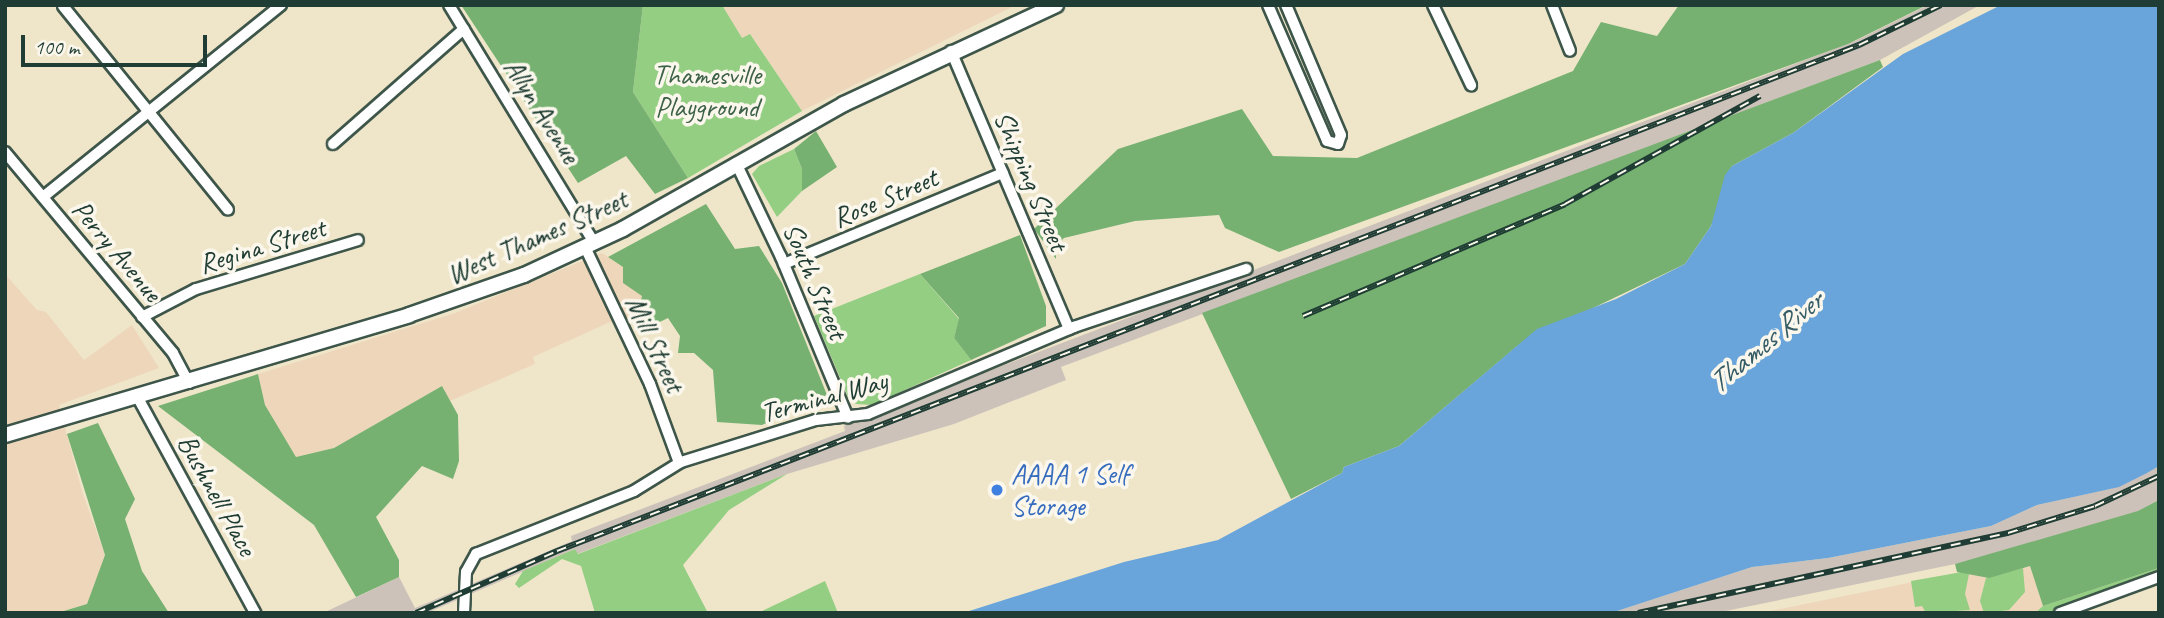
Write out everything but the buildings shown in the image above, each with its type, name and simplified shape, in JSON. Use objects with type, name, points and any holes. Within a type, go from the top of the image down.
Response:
[{"type":"main road","name":"West Thames Street","points":[[5,435],[189,383],[450,302],[590,245],[736,163],[951,51],[1056,5]]},
{"type":"street","points":[[43,197],[281,5]]},
{"type":"street","name":"Allyn Avenue","points":[[449,5],[590,245]]},
{"type":"street","points":[[1268,5],[1327,141],[1336,145],[1341,135],[1286,5]]},
{"type":"street","points":[[1433,5],[1471,85]]},
{"type":"street","points":[[1552,5],[1570,51]]},
{"type":"street","points":[[63,6],[228,210]]},
{"type":"street","points":[[332,144],[464,29]]},
{"type":"street","name":"Shipping Street","points":[[951,51],[1069,329]]},
{"type":"street","name":"Perry Avenue","points":[[5,152],[178,360],[189,383]]},
{"type":"street","name":"South Street","points":[[736,163],[784,264],[848,418]]},
{"type":"street","name":"Rose Street","points":[[784,264],[1003,173]]},
{"type":"street","name":"Regina Street","points":[[142,317],[197,289],[358,240]]},
{"type":"street","name":"Mill Street","points":[[590,245],[657,400],[678,463]]},
{"type":"street","name":"Terminal Way","points":[[464,613],[466,572],[476,554],[634,491],[678,463],[816,420],[848,418],[903,400],[1069,329],[1246,269]]},
{"type":"street","name":"Bushnell Place","points":[[138,398],[255,613]]},
{"type":"street","points":[[2060,613],[2159,577]]},
{"type":"shaded area","points":[[722,5],[1016,5],[802,111],[751,35],[742,39]]},
{"type":"shaded area","points":[[1928,5],[1980,5],[1880,60],[1061,367],[1066,380],[954,424],[787,474],[577,554],[575,549],[427,613],[323,613],[399,577],[415,608],[572,541],[571,536],[845,431],[844,426],[1855,41]]},
{"type":"shaded area","points":[[602,253],[623,267],[642,296],[635,322],[610,322],[533,357],[535,364],[450,401],[442,386],[334,448],[296,457],[265,405],[258,374],[455,313]]},
{"type":"shaded area","points":[[5,274],[37,310],[46,312],[84,360],[132,325],[159,368],[59,405],[82,491],[105,555],[87,604],[57,613],[5,613]]},
{"type":"shaded area","points":[[2159,466],[2159,507],[1965,562],[1716,613],[1611,613],[1752,567],[1828,558],[1991,526],[2037,505],[2113,488]]},
{"type":"shaded area","points":[[2030,566],[2043,606],[2035,613],[1761,613],[1962,572],[1989,578]]},
{"type":"green space","points":[[461,5],[643,5],[633,92],[688,178],[655,194],[626,156],[578,183]]},
{"type":"green space","name":"Thamesville Playground","points":[[643,5],[722,5],[742,38],[750,34],[802,111],[688,178],[633,92]]},
{"type":"green space","points":[[1679,5],[1927,5],[1848,44],[1279,252],[1225,228],[1219,215],[1135,221],[1064,238],[1056,246],[1056,259],[1034,229],[1118,149],[1242,109],[1273,156],[1357,158],[1573,71],[1601,22],[1657,36]]},
{"type":"green space","points":[[1880,60],[1883,67],[1793,133],[1732,166],[1711,226],[1685,264],[1522,342],[1399,446],[1344,467],[1342,473],[1291,499],[1202,313]]},
{"type":"green space","points":[[816,131],[837,167],[802,191],[802,169],[794,149]]},
{"type":"green space","points":[[794,149],[802,169],[802,191],[777,217],[752,174],[759,166]]},
{"type":"green space","points":[[706,204],[735,249],[759,246],[782,283],[827,395],[762,425],[717,422],[713,370],[694,353],[678,353],[680,336],[668,318],[645,329],[635,322],[642,296],[623,283],[623,267],[608,257]]},
{"type":"green space","points":[[1020,235],[1046,306],[1046,326],[971,360],[954,338],[959,318],[920,274]]},
{"type":"green space","points":[[920,274],[959,319],[954,338],[971,360],[872,405],[856,404],[849,399],[814,316]]},
{"type":"green space","points":[[258,374],[265,405],[296,457],[334,448],[442,386],[458,415],[459,461],[453,479],[422,466],[376,517],[399,560],[399,577],[356,597],[314,525],[158,406]]},
{"type":"green space","points":[[98,423],[135,499],[125,519],[142,571],[169,613],[57,613],[87,604],[105,555],[67,434]]},
{"type":"green space","points":[[787,474],[729,510],[683,565],[708,613],[595,613],[581,566],[562,559],[519,588],[515,584],[523,571],[575,549],[578,554]]},
{"type":"green space","points":[[2159,500],[2159,568],[2043,606],[2030,566],[1989,578],[1957,572],[1955,564],[2138,511]]},
{"type":"green space","points":[[2023,568],[2025,592],[2009,610],[1984,613],[1980,601],[1986,578]]},
{"type":"green space","points":[[2159,568],[2159,573],[2050,613],[2035,613],[2043,606]]},
{"type":"green space","points":[[1962,572],[1969,574],[1965,594],[1970,610],[1926,613],[1922,606],[1915,607],[1911,581]]},
{"type":"green space","points":[[825,581],[838,613],[758,613]]},
{"type":"water","name":"Thames River","points":[[2001,5],[2159,5],[2159,466],[2119,487],[2037,505],[1991,526],[1828,558],[1752,567],[1611,613],[963,613],[1124,562],[1218,540],[1342,473],[1344,467],[1399,446],[1537,329],[1616,299],[1685,264],[1711,226],[1725,175],[1732,166],[1793,133],[1903,54]]},
{"type":"railway","points":[[416,613],[557,551],[1859,45],[1941,5]]},
{"type":"railway","points":[[1303,316],[1565,204],[1760,96]]},
{"type":"railway","points":[[1638,613],[2008,533],[2095,506],[2159,476]]},
{"type":"place","name":"AAAA 1 Self Storage","points":[[997,490]]}]
